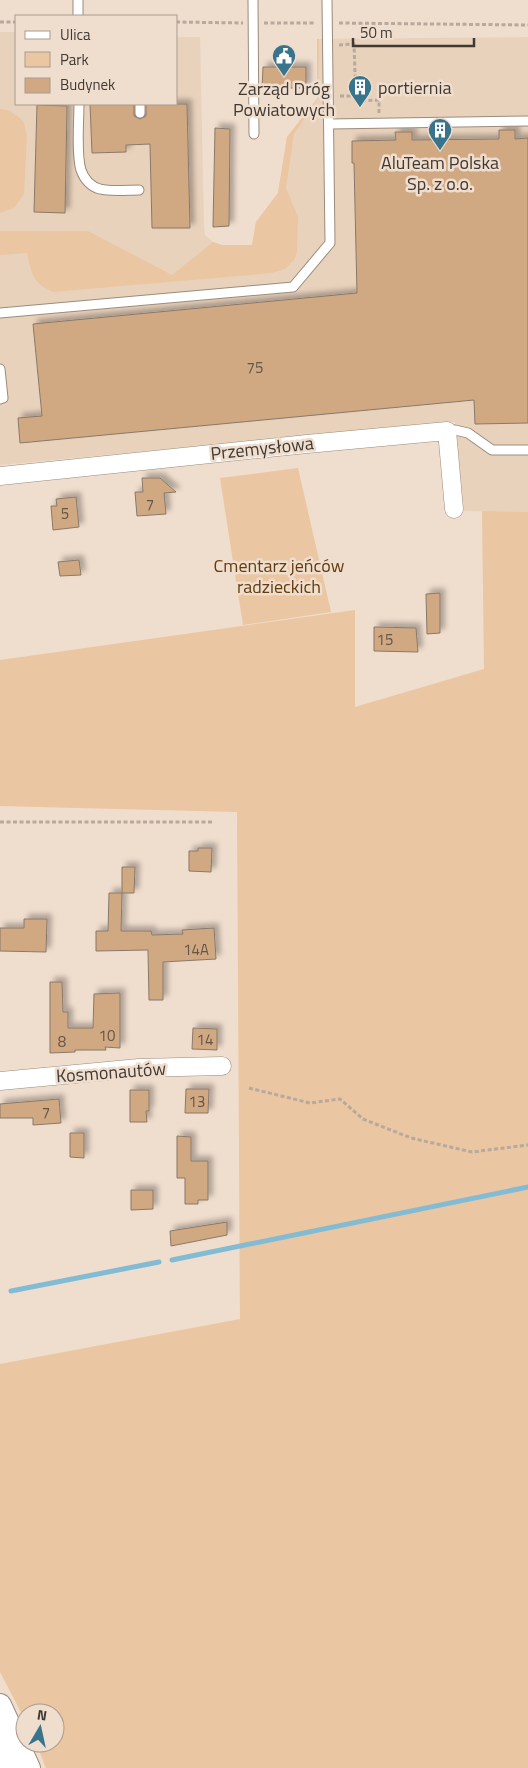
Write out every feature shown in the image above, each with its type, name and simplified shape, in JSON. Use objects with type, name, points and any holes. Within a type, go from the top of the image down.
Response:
[{"type":"street","name":"Przemysłowa","points":[[0,476],[447,431]]},
{"type":"street","points":[[447,431],[454,509]]},
{"type":"street","name":"Kosmonautów","points":[[0,1081],[139,1068],[222,1066]]},
{"type":"street","points":[[0,1705],[29,1768]]},
{"type":"street","points":[[0,1742],[10,1768]]},
{"type":"lane","points":[[78,0],[78,15]]},
{"type":"lane","points":[[253,0],[254,134]]},
{"type":"lane","points":[[0,313],[293,287],[330,243],[327,0]]},
{"type":"lane","points":[[79,105],[80,163],[84,177],[91,185],[100,189],[139,190]]},
{"type":"lane","points":[[329,124],[528,121]]},
{"type":"lane","points":[[0,369],[3,398],[0,399]]},
{"type":"lane","points":[[447,431],[455,430],[468,433],[492,450],[528,450]]},
{"type":"path","points":[[0,22],[15,22]]},
{"type":"path","points":[[178,22],[232,23]]},
{"type":"path","points":[[276,23],[528,25]]},
{"type":"path","points":[[328,45],[354,44],[358,96],[356,101],[379,100]]},
{"type":"path","points":[[328,96],[358,96]]},
{"type":"path","points":[[0,822],[212,822]]},
{"type":"path","points":[[248,1088],[310,1104],[340,1100],[362,1120],[411,1138],[472,1152],[528,1144]]},
{"type":"shaded area","points":[[0,32],[15,32],[15,105],[178,105],[178,37],[200,37],[204,226],[205,235],[213,242],[222,245],[252,245],[256,222],[278,193],[287,137],[317,99],[317,39],[528,37],[528,512],[464,511],[455,422],[0,465]]},
{"type":"green space","points":[[317,39],[319,39],[318,99],[294,134],[286,188],[298,217],[297,252],[294,260],[285,269],[272,273],[53,292],[46,289],[34,277],[27,253],[0,255],[0,231],[88,231],[172,275],[213,242],[222,245],[252,245],[256,222],[278,193],[287,137],[317,99]]},
{"type":"green space","points":[[0,109],[8,110],[20,118],[24,123],[27,135],[24,194],[14,208],[0,213]]},
{"type":"green space","name":"Cmentarz jeńców radzieckich","points":[[298,468],[331,612],[243,625],[220,478]]},
{"type":"green space","points":[[482,511],[528,512],[528,1768],[46,1768],[40,1753],[65,1753],[65,1703],[16,1703],[0,1672],[0,1364],[240,1319],[237,812],[0,806],[0,660],[355,610],[355,707],[484,669]]},
{"type":"building","name":"Zarząd Dróg Powiatowych","points":[[263,67],[306,67],[306,88],[262,88]]},
{"type":"building","points":[[187,104],[190,228],[152,228],[150,144],[126,145],[126,152],[92,153],[90,105],[134,105],[134,116],[140,119],[146,116],[146,105]]},
{"type":"building","points":[[37,105],[67,106],[65,213],[34,212]]},
{"type":"building","points":[[215,128],[230,129],[229,226],[213,227]]},
{"type":"building","points":[[499,130],[515,130],[515,139],[528,138],[528,423],[475,424],[474,400],[20,443],[18,418],[42,416],[33,324],[357,293],[352,141],[396,140],[395,132],[412,132],[412,140],[499,139]]},
{"type":"building","points":[[142,478],[160,478],[176,492],[164,493],[166,514],[137,516],[135,492],[143,492]]},
{"type":"building","points":[[76,497],[79,527],[53,530],[51,506],[57,506],[56,499]]},
{"type":"building","points":[[79,560],[81,575],[60,576],[58,562]]},
{"type":"building","points":[[440,593],[440,633],[427,634],[426,594]]},
{"type":"building","points":[[374,627],[416,628],[418,652],[374,651]]},
{"type":"building","points":[[198,848],[212,848],[211,872],[189,871],[189,851],[198,851]]},
{"type":"building","points":[[122,867],[135,867],[134,893],[122,893]]},
{"type":"building","points":[[109,893],[122,893],[121,931],[151,931],[152,935],[183,934],[182,930],[214,928],[216,959],[163,962],[163,1000],[149,1000],[148,950],[96,951],[96,931],[108,931]]},
{"type":"building","points":[[24,919],[47,919],[46,952],[0,951],[0,928],[24,928]]},
{"type":"building","points":[[50,982],[62,982],[63,1012],[68,1012],[68,1028],[93,1028],[94,994],[120,993],[120,1048],[105,1047],[106,1050],[75,1050],[75,1052],[50,1053]]},
{"type":"building","points":[[193,1028],[217,1029],[217,1050],[192,1049]]},
{"type":"building","points":[[186,1089],[209,1089],[208,1113],[185,1113]]},
{"type":"building","points":[[130,1090],[149,1090],[149,1111],[146,1111],[147,1122],[130,1122]]},
{"type":"building","points":[[59,1099],[61,1123],[33,1125],[33,1118],[0,1118],[0,1104]]},
{"type":"building","points":[[70,1133],[84,1133],[84,1158],[70,1157]]},
{"type":"building","points":[[177,1136],[191,1137],[191,1161],[208,1161],[208,1200],[198,1200],[198,1204],[185,1204],[185,1178],[177,1178]]},
{"type":"building","points":[[131,1190],[153,1190],[153,1209],[131,1210]]},
{"type":"building","points":[[227,1222],[227,1235],[171,1246],[170,1231]]},
{"type":"waterway","points":[[172,1260],[528,1187]]},
{"type":"waterway","points":[[11,1291],[159,1262]]},
{"type":"place","name":"Zarząd Dróg Powiatowych","points":[[284,77]]},
{"type":"place","name":"portiernia","points":[[360,108]]},
{"type":"place","name":"AluTeam Polska Sp. z o.o.","points":[[440,151]]}]
